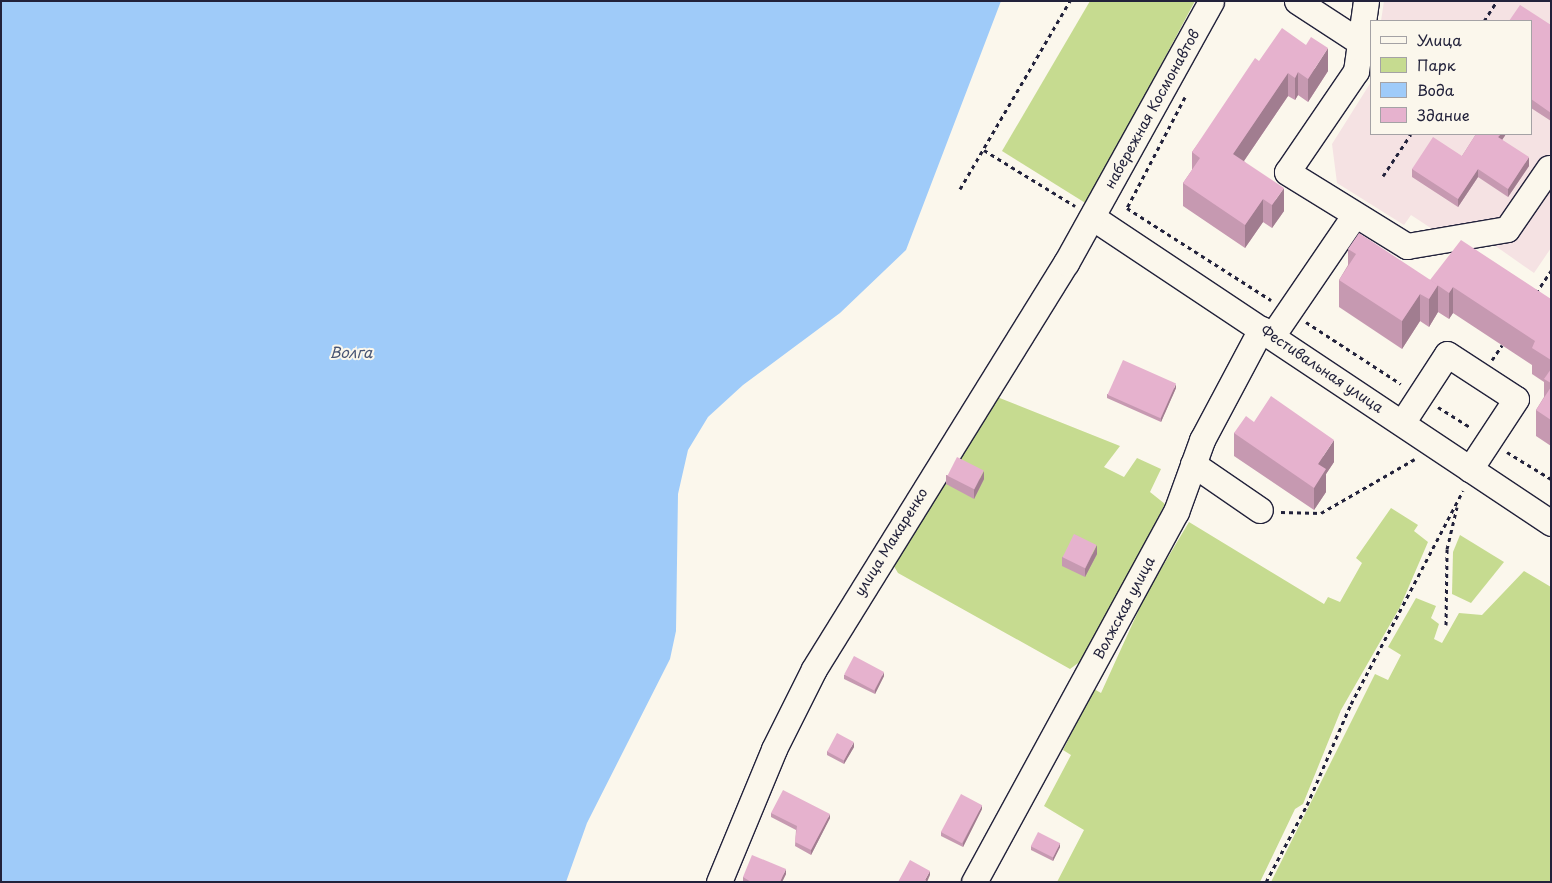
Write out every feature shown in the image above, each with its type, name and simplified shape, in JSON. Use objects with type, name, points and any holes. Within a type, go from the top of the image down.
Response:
[{"type":"street","name":"набережная Космонавтов","points":[[1092,217],[1211,1]]},
{"type":"street","points":[[1297,1],[1350,35]]},
{"type":"street","points":[[1358,1],[1350,35],[1356,71],[1287,172],[1354,216],[1407,246],[1507,229],[1549,168]]},
{"type":"street","points":[[1350,35],[1366,1]]},
{"type":"street","name":"Волжская улица","points":[[974,882],[1176,512],[1193,464],[1266,332],[1288,311],[1354,216]]},
{"type":"street","name":"Фестивальная улица","points":[[1092,217],[1551,522]]},
{"type":"street","name":"улица Макаренко","points":[[719,882],[774,749],[814,670],[1092,217]]},
{"type":"street","points":[[1402,423],[1447,354],[1516,399],[1470,469]]},
{"type":"street","points":[[1193,464],[1260,510]]},
{"type":"path","points":[[960,189],[1070,1]]},
{"type":"path","points":[[1485,20],[1497,1]]},
{"type":"path","points":[[1190,87],[1127,208],[1551,480]]},
{"type":"path","points":[[1383,176],[1409,135]]},
{"type":"path","points":[[984,150],[1053,192]]},
{"type":"path","points":[[1531,301],[1551,271]]},
{"type":"path","points":[[1260,510],[1309,516],[1321,513],[1437,447]]},
{"type":"path","points":[[1446,625],[1447,549],[1470,469]]},
{"type":"path","points":[[1266,882],[1307,805],[1351,704],[1406,606],[1441,525],[1458,506]]},
{"type":"shaded area","points":[[1384,1],[1551,1],[1551,248],[1534,273],[1484,238],[1455,244],[1411,215],[1404,225],[1337,183],[1332,144],[1370,84],[1370,135],[1532,135],[1532,20],[1381,20]]},
{"type":"green space","points":[[1090,1],[1195,1],[1087,204],[1002,151]]},
{"type":"green space","points":[[992,395],[1120,446],[1104,467],[1124,477],[1137,458],[1161,469],[1150,492],[1165,504],[1085,658],[1070,669],[898,573],[892,563]]},
{"type":"green space","points":[[1391,508],[1418,525],[1414,531],[1428,542],[1400,607],[1341,710],[1303,804],[1295,809],[1260,882],[1057,882],[1084,830],[1044,806],[1071,755],[1063,750],[1094,689],[1101,693],[1146,594],[1189,522],[1324,604],[1328,597],[1340,602],[1362,563],[1356,558]]},
{"type":"green space","points":[[1460,535],[1504,562],[1471,603],[1452,594],[1453,552]]},
{"type":"green space","points":[[1524,571],[1551,587],[1551,882],[1271,882],[1375,674],[1388,680],[1401,655],[1388,647],[1416,598],[1436,606],[1431,618],[1439,624],[1434,639],[1442,643],[1459,613],[1482,615]]},
{"type":"water","name":"Волга","points":[[1,1],[1001,1],[906,250],[840,313],[743,385],[708,417],[688,450],[678,494],[676,631],[670,659],[587,823],[566,882],[1,882]]},
{"type":"building","points":[[1520,5],[1551,25],[1551,113],[1532,100],[1532,20],[1510,20]]},
{"type":"building","points":[[1282,28],[1306,45],[1311,37],[1328,48],[1308,79],[1298,72],[1295,78],[1288,73],[1233,154],[1284,188],[1272,205],[1263,199],[1245,225],[1183,183],[1200,158],[1192,152],[1255,58],[1259,61]]},
{"type":"building","points":[[1475,135],[1500,135],[1498,137],[1529,157],[1508,189],[1478,169],[1458,199],[1412,169],[1433,137],[1462,156]]},
{"type":"building","points":[[1359,233],[1438,285],[1429,299],[1420,294],[1402,321],[1339,280],[1356,254],[1348,249]]},
{"type":"building","points":[[1461,240],[1551,299],[1551,360],[1532,348],[1535,341],[1453,287],[1449,293],[1430,280]]},
{"type":"building","points":[[1123,360],[1176,384],[1161,418],[1108,395]]},
{"type":"building","points":[[1551,369],[1551,383],[1544,379]]},
{"type":"building","points":[[1551,387],[1551,420],[1536,410]]},
{"type":"building","points":[[1271,396],[1334,440],[1318,464],[1326,469],[1314,488],[1234,433],[1246,416],[1254,422]]},
{"type":"building","points":[[957,457],[984,471],[974,489],[947,476]]},
{"type":"building","points":[[1074,534],[1096,545],[1085,568],[1063,557]]},
{"type":"building","points":[[854,656],[884,672],[874,691],[844,675]]},
{"type":"building","points":[[837,733],[854,742],[844,760],[827,752]]},
{"type":"building","points":[[783,790],[830,814],[811,850],[795,842],[797,826],[771,813]]},
{"type":"building","points":[[961,794],[982,805],[962,843],[941,832]]},
{"type":"building","points":[[1038,832],[1060,843],[1053,858],[1031,846]]},
{"type":"building","points":[[752,855],[786,869],[780,882],[751,882],[743,877]]},
{"type":"building","points":[[910,860],[930,871],[925,880],[928,882],[898,882]]}]
